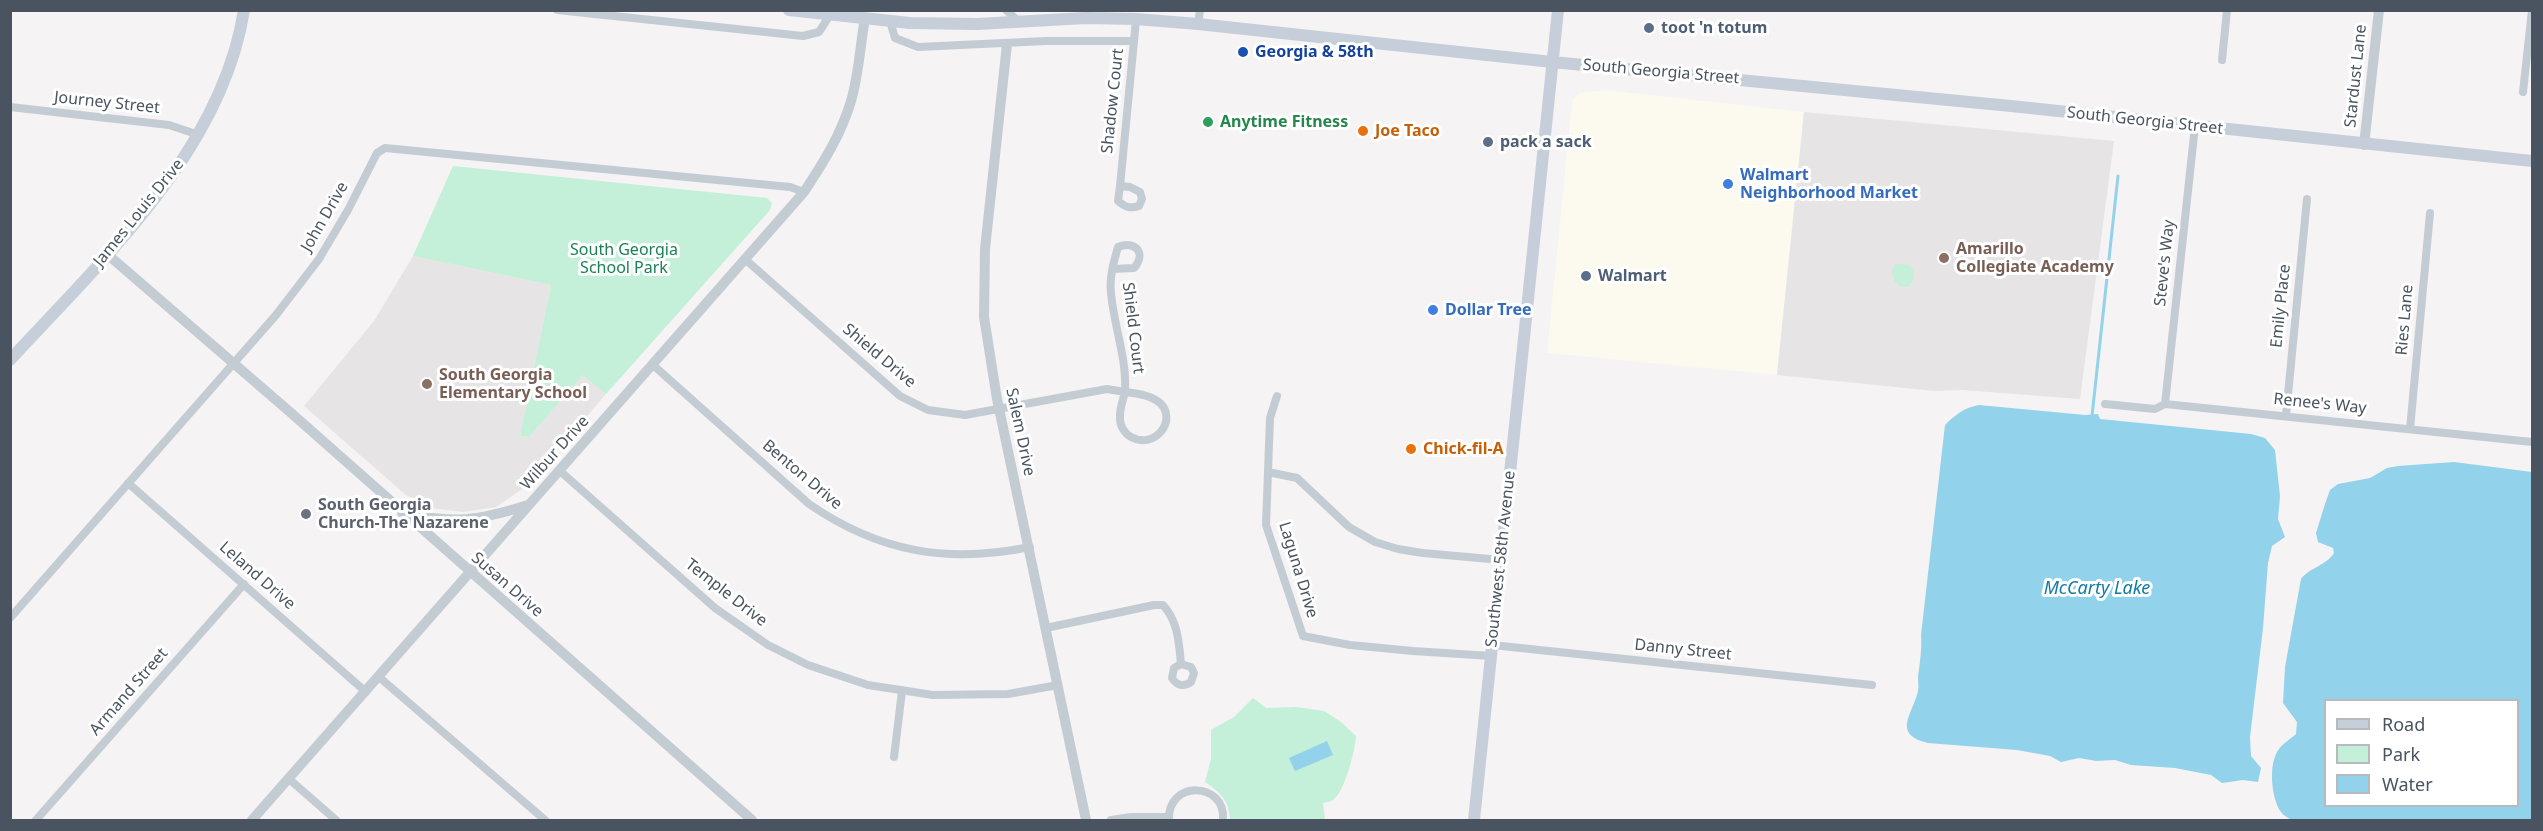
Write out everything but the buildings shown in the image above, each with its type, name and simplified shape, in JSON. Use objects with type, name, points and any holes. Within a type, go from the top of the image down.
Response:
[{"type":"main road","name":"James Louis Drive","points":[[10,360],[107,254],[175,173],[199,135],[224,83],[243,10]]},
{"type":"main road","name":"South Georgia Street","points":[[789,10],[890,21],[977,24],[1136,19],[1198,24],[1552,62],[1946,99],[2532,161]]},
{"type":"main road","name":"Southwest 58th Avenue","points":[[1474,820],[1558,10]]},
{"type":"street","points":[[557,10],[803,36],[819,32],[830,15]]},
{"type":"street","points":[[1006,10],[1018,21]]},
{"type":"street","points":[[1198,24],[1200,10]]},
{"type":"street","points":[[2222,60],[2227,10]]},
{"type":"street","name":"Stardust Lane","points":[[2364,145],[2379,10]]},
{"type":"street","points":[[2523,92],[2532,10]]},
{"type":"street","name":"Wilbur Drive","points":[[252,820],[804,192],[831,150],[845,118],[859,61],[865,18]]},
{"type":"street","name":"Shadow Court","points":[[1120,186],[1136,19]]},
{"type":"street","points":[[890,21],[895,38],[918,47],[1084,40],[1134,41]]},
{"type":"street","name":"Salem Drive","points":[[1007,44],[985,249],[987,339],[1086,820]]},
{"type":"street","name":"Journey Street","points":[[10,107],[170,124],[199,135]]},
{"type":"street","name":"Steve's Way","points":[[2165,404],[2195,126]]},
{"type":"street","name":"John Drive","points":[[10,618],[276,315],[319,258],[348,210],[376,153],[385,148],[790,187],[804,192]]},
{"type":"street","name":"Emily Place","points":[[2286,416],[2307,199]]},
{"type":"street","name":"Ries Lane","points":[[2410,429],[2430,213]]},
{"type":"street","name":"Susan Drive","points":[[107,254],[234,363],[752,820]]},
{"type":"street","name":"Shield Drive","points":[[746,260],[900,396],[913,403],[946,413],[965,415],[1107,389],[1125,392]]},
{"type":"street","name":"Shield Court","points":[[1113,269],[1110,292],[1126,371],[1125,392],[1119,420],[1126,434],[1138,441],[1151,441],[1161,433],[1165,423],[1160,403],[1142,394],[1125,392]]},
{"type":"street","name":"Benton Drive","points":[[653,365],[809,504],[854,531],[891,545],[919,552],[980,555],[1030,547]]},
{"type":"street","name":"Laguna Drive","points":[[1277,396],[1270,418],[1266,525],[1303,636],[1350,645],[1413,651],[1491,650]]},
{"type":"street","name":"Renee's Way","points":[[2105,404],[2154,410],[2165,404],[2532,442]]},
{"type":"street","name":"Temple Drive","points":[[560,471],[715,608],[741,628],[808,665],[868,685],[933,695],[1008,694],[1058,685]]},
{"type":"street","points":[[1268,472],[1297,478],[1348,527],[1375,542],[1415,551],[1501,560]]},
{"type":"street","name":"Leland Drive","points":[[129,483],[366,692]]},
{"type":"street","points":[[402,512],[458,521],[477,519],[529,504]]},
{"type":"street","name":"Armand Street","points":[[36,820],[244,584]]},
{"type":"street","points":[[1046,628],[1163,605],[1172,615],[1181,664]]},
{"type":"street","name":"Danny Street","points":[[1491,650],[1872,685]]},
{"type":"street","points":[[379,677],[545,820]]},
{"type":"street","points":[[894,757],[902,691]]},
{"type":"street","points":[[289,779],[336,820]]},
{"type":"street","points":[[1111,820],[1131,817],[1168,819],[1171,806],[1178,796],[1188,791],[1200,790],[1211,794],[1220,803],[1224,814],[1223,820]]},
{"type":"shaded area","points":[[1605,90],[1804,112],[1777,375],[1547,353],[1572,101],[1579,93]]},
{"type":"shaded area","name":"Amarillo Collegiate Academy","points":[[1804,112],[2114,141],[2080,399],[1963,390],[1935,391],[1777,375]]},
{"type":"shaded area","name":"South Georgia Elementary School","points":[[413,256],[551,285],[520,436],[529,437],[584,374],[606,394],[528,485],[496,507],[463,512],[430,508],[406,495],[304,406],[374,321]]},
{"type":"green space","name":"South Georgia School Park","points":[[453,166],[767,198],[772,203],[770,210],[606,394],[583,375],[529,437],[520,436],[551,285],[413,256]]},
{"type":"green space","points":[[1895,264],[1908,265],[1914,270],[1913,280],[1908,287],[1899,286],[1894,280],[1892,272]]},
{"type":"green space","points":[[1253,698],[1266,708],[1296,707],[1324,711],[1356,736],[1352,759],[1340,792],[1331,801],[1323,803],[1325,820],[1230,820],[1223,798],[1205,782],[1211,759],[1211,730],[1234,717]]},
{"type":"water","name":"McCarty Lake","points":[[1979,405],[2085,415],[2098,414],[2100,419],[2251,434],[2265,438],[2275,450],[2280,496],[2278,519],[2285,537],[2272,546],[2268,563],[2250,737],[2251,756],[2261,768],[2258,782],[2243,780],[2222,783],[2211,775],[2175,768],[2131,765],[2115,760],[2096,761],[2079,758],[2061,762],[2050,756],[2017,750],[1928,743],[1910,734],[1907,722],[1918,689],[1921,635],[1945,425],[1961,412]]},
{"type":"water","points":[[2454,462],[2532,472],[2532,820],[2292,820],[2283,815],[2278,806],[2273,790],[2273,763],[2281,747],[2296,734],[2297,722],[2283,703],[2285,667],[2301,579],[2327,561],[2334,553],[2333,548],[2318,542],[2316,533],[2325,504],[2330,490],[2338,484],[2370,478],[2387,468]]},
{"type":"water","points":[[1327,741],[1333,755],[1295,771],[1289,758]]},
{"type":"waterway","points":[[2092,416],[2118,176]]},
{"type":"place","name":"toot 'n totum","points":[[1649,28]]},
{"type":"place","name":"Georgia & 58th","points":[[1243,52]]},
{"type":"place","name":"Anytime Fitness","points":[[1208,122]]},
{"type":"place","name":"Joe Taco","points":[[1363,131]]},
{"type":"place","name":"pack a sack","points":[[1488,142]]},
{"type":"place","name":"Walmart Neighborhood Market","points":[[1728,184]]},
{"type":"place","name":"Amarillo Collegiate Academy","points":[[1944,258]]},
{"type":"place","name":"Walmart","points":[[1586,276]]},
{"type":"place","name":"Dollar Tree","points":[[1433,310]]},
{"type":"place","name":"South Georgia Elementary School","points":[[427,384]]},
{"type":"place","name":"Chick-fil-A","points":[[1411,449]]},
{"type":"place","name":"South Georgia Church-The Nazarene","points":[[306,514]]}]
